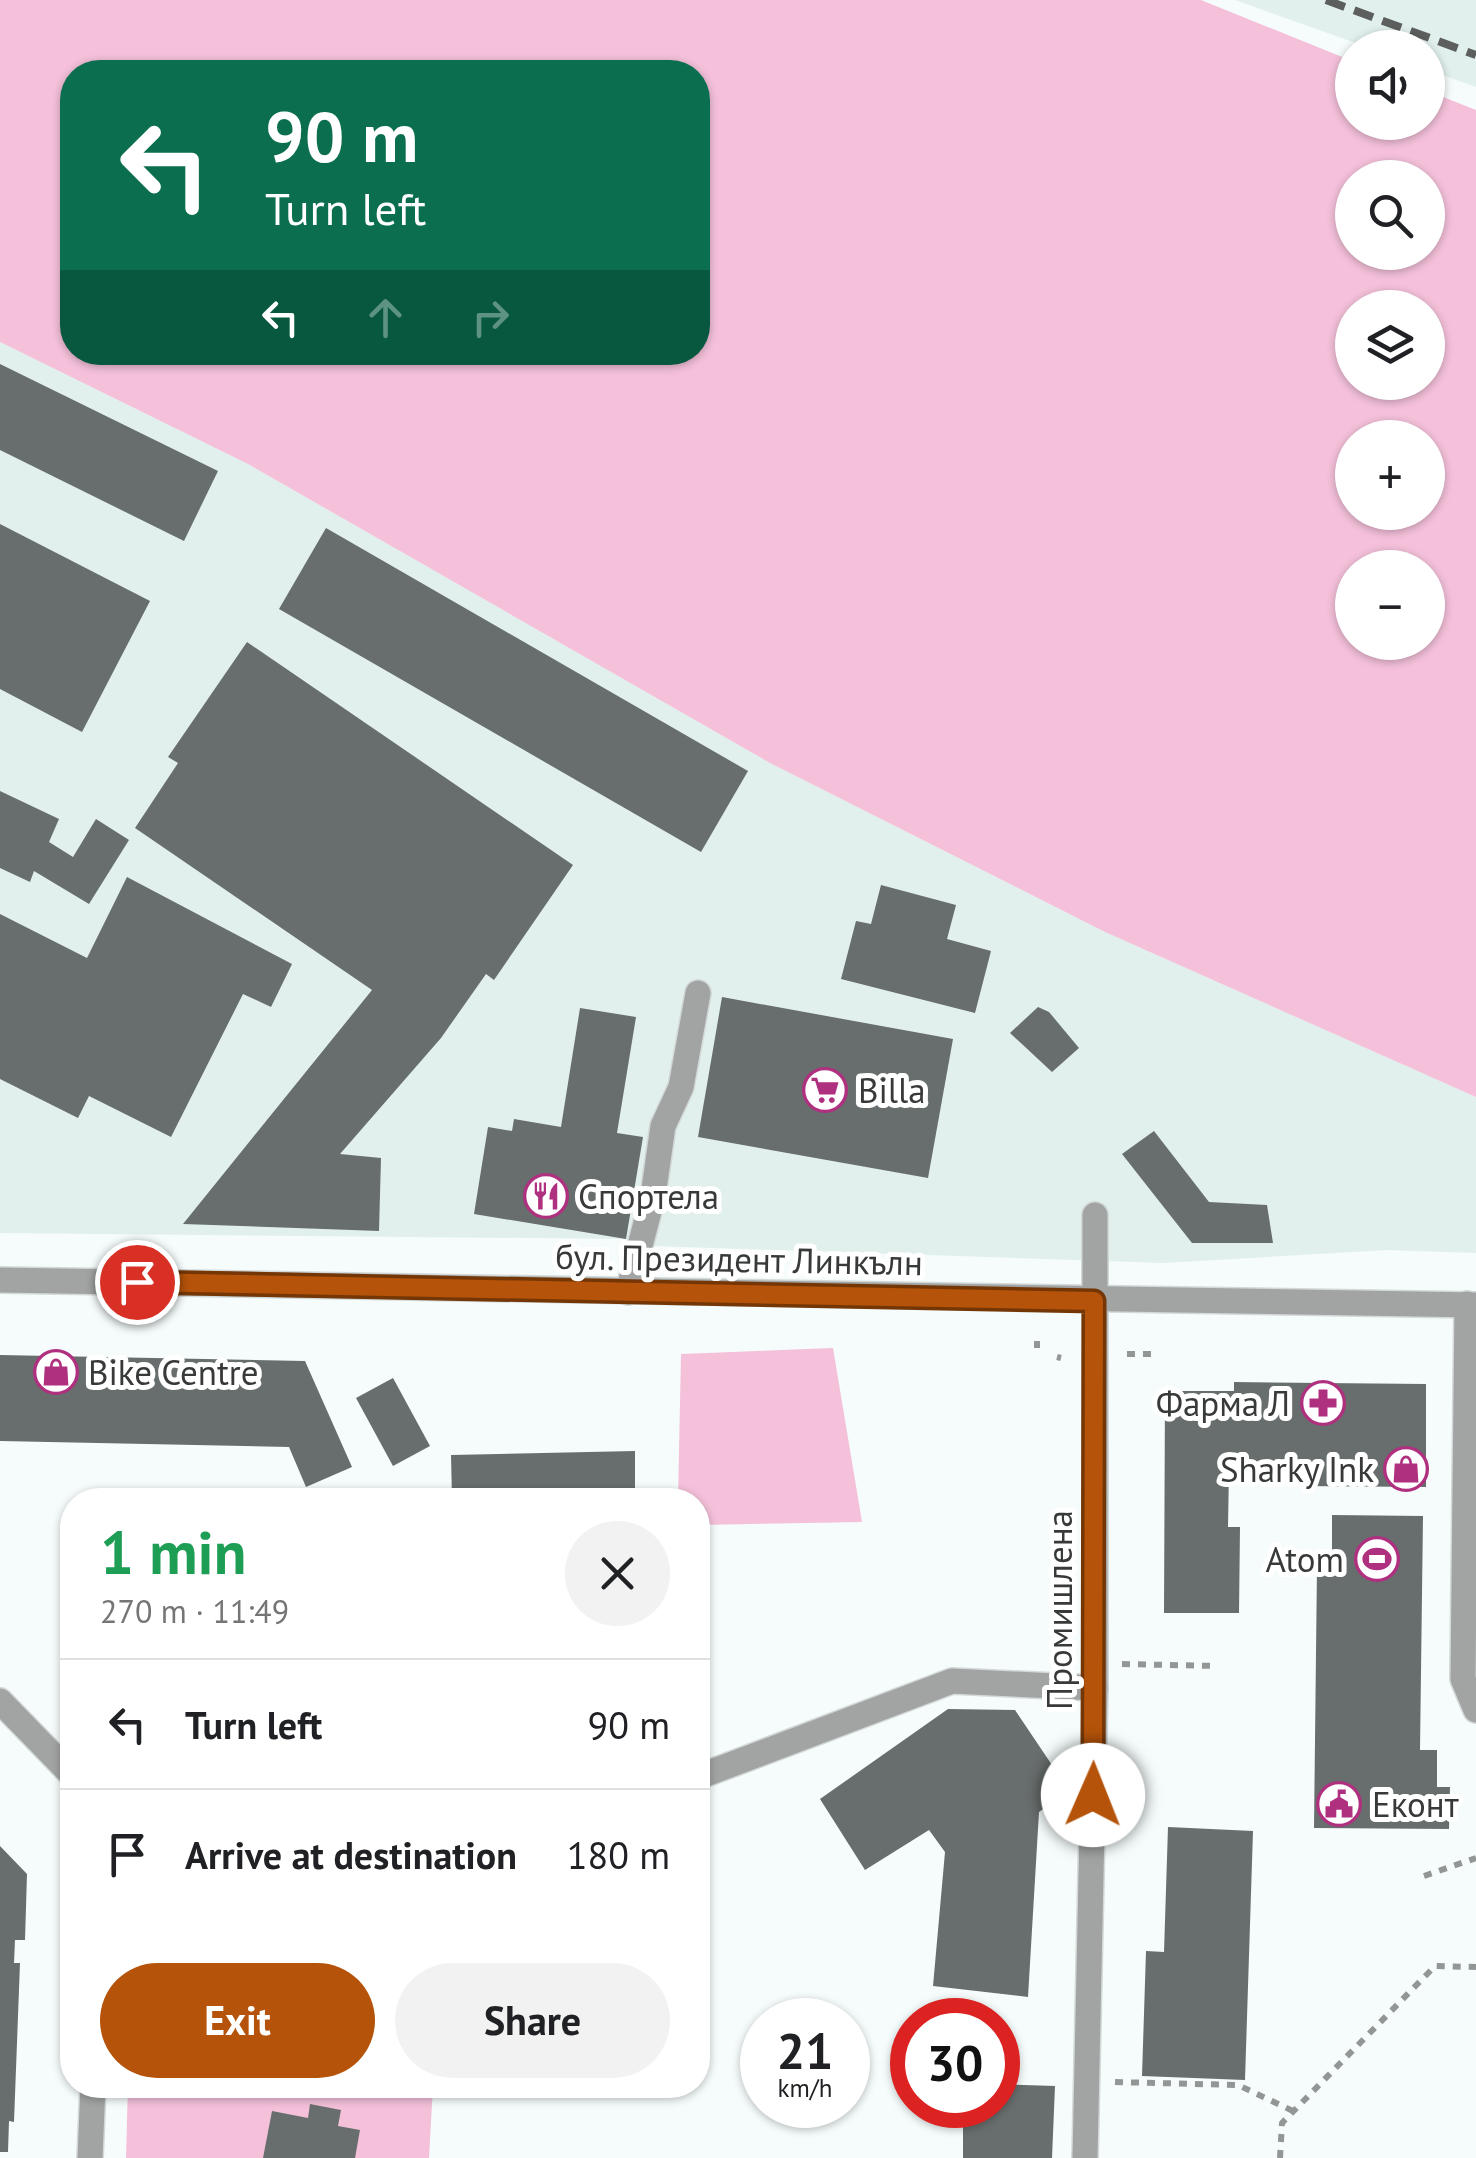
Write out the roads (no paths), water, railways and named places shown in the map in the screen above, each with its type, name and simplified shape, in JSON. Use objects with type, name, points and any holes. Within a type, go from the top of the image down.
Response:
[{"type":"street","points":[[628,1292],[653,1196],[663,1126],[680,1087],[698,992]]},
{"type":"street","name":"Промишлена","points":[[1086,2158],[1095,1676],[1095,1215]]},
{"type":"street","name":"бул. Президент Линкълн","points":[[0,1280],[1094,1301],[1471,1304]]},
{"type":"street","points":[[1471,1304],[1463,1679],[1476,1710]]},
{"type":"street","points":[[710,1773],[952,1682],[1095,1676]]},
{"type":"street","points":[[0,1701],[60,1763]]},
{"type":"street","points":[[90,2158],[92,2098]]},
{"type":"railway","points":[[1326,0],[1476,55]]},
{"type":"place","name":"Billa","points":[[825,1090]]},
{"type":"place","name":"Спортела","points":[[546,1196]]},
{"type":"place","name":"Bike Centre","points":[[56,1372]]},
{"type":"place","name":"Фарма Л","points":[[1323,1403]]},
{"type":"place","name":"Sharky Ink","points":[[1406,1469]]},
{"type":"place","name":"Atom","points":[[1377,1559]]},
{"type":"place","name":"Еконт","points":[[1339,1804]]}]
